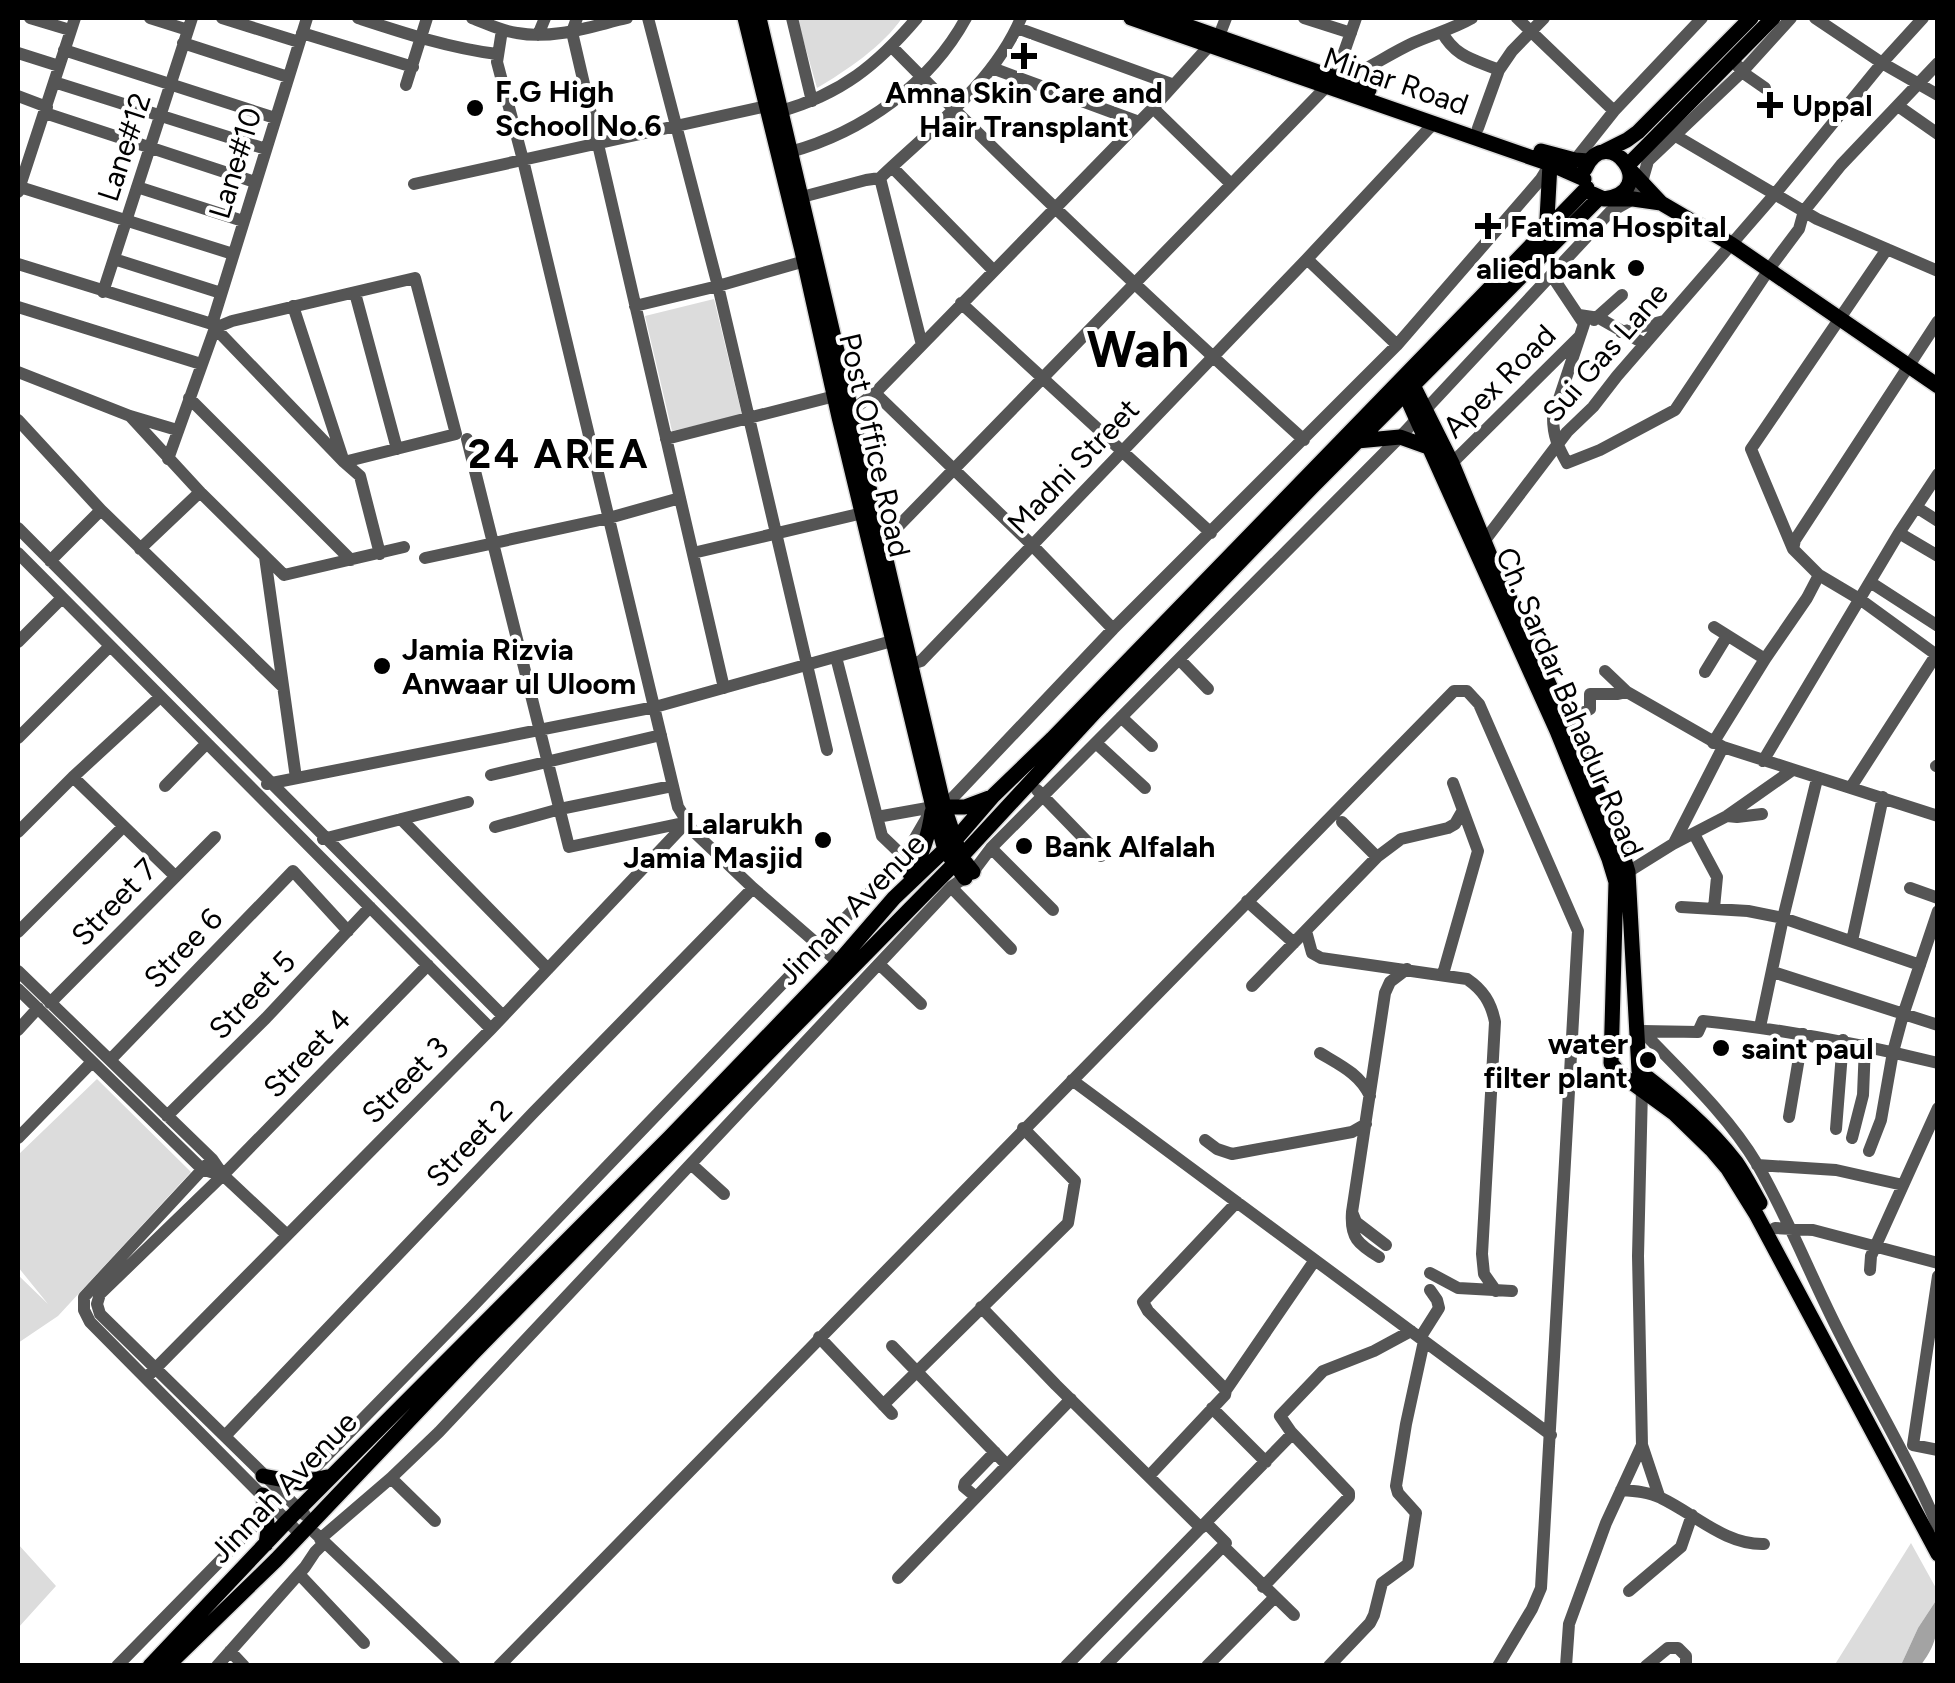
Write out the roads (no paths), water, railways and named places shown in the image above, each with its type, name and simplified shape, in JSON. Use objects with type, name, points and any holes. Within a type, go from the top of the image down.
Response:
[{"type":"main road","name":"Post Office Road","points":[[744,18],[802,197],[807,253],[835,396],[845,415],[882,542],[905,666],[939,808],[953,853],[967,874]]},
{"type":"main road","name":"Post Office Road","points":[[759,18],[774,108],[845,415],[863,513],[892,641],[905,666]]},
{"type":"main road","name":"Minar Road","points":[[1132,18],[1214,41],[1552,155],[1589,158],[1617,154],[1629,167]]},
{"type":"main road","name":"Minar Road","points":[[1165,18],[1214,41]]},
{"type":"main road","points":[[1594,191],[1589,158],[1638,132],[1751,18]]},
{"type":"main road","points":[[1629,167],[1737,66],[1773,18]]},
{"type":"main road","name":"Minar Road","points":[[1335,81],[1434,123],[1550,164],[1594,191]]},
{"type":"main road","points":[[1543,235],[1550,164]]},
{"type":"main road","points":[[1594,191],[1616,198],[1630,181],[1629,167]]},
{"type":"main road","points":[[1629,167],[1637,191]]},
{"type":"main road","points":[[1594,191],[1637,191],[1660,203],[1731,244],[1938,386]]},
{"type":"main road","name":"Jinnah Avenue","points":[[150,1666],[330,1476],[656,1152],[894,898],[984,830],[1357,442],[1543,235],[1594,191]]},
{"type":"main road","name":"Jinnah Avenue","points":[[167,1666],[276,1560],[929,887],[994,796],[1594,191]]},
{"type":"main road","name":"Ch. Sardar Bahadur Road","points":[[1406,383],[1420,415],[1428,448],[1484,550],[1596,785],[1622,852],[1628,872],[1642,1089]]},
{"type":"main road","name":"Ch. Sardar Bahadur Road","points":[[1420,415],[1452,463],[1616,882],[1611,1063],[1686,1124],[1728,1170],[1756,1214],[1938,1554]]},
{"type":"main road","points":[[1357,442],[1400,438],[1428,448]]},
{"type":"main road","points":[[894,898],[920,858],[939,808],[965,807],[994,796]]},
{"type":"main road","points":[[1639,1071],[1668,1093],[1719,1143],[1782,1228],[1938,1530]]},
{"type":"main road","points":[[263,1476],[300,1483],[330,1476]]},
{"type":"main road","points":[[263,1496],[266,1544]]},
{"type":"street","points":[[30,18],[72,24],[19,184],[233,254]]},
{"type":"street","points":[[150,18],[188,30],[288,77]]},
{"type":"street","points":[[222,18],[413,68]]},
{"type":"street","name":"Lane#10","points":[[168,459],[214,326],[307,18]]},
{"type":"street","points":[[358,18],[467,50],[497,54]]},
{"type":"street","points":[[406,85],[427,18]]},
{"type":"street","points":[[472,18],[502,30],[538,35],[572,32],[627,18]]},
{"type":"street","points":[[538,35],[544,18]]},
{"type":"street","points":[[577,18],[572,32],[724,688]]},
{"type":"street","points":[[648,18],[718,286],[827,750]]},
{"type":"street","points":[[792,18],[812,101]]},
{"type":"street","points":[[414,184],[677,126],[812,101],[864,72],[917,18]]},
{"type":"street","points":[[790,152],[862,124],[903,94],[955,38],[966,18]]},
{"type":"street","points":[[845,415],[875,393],[1153,108],[1214,41],[1226,18]]},
{"type":"street","points":[[1304,18],[1351,33]]},
{"type":"street","points":[[882,542],[1335,81],[1356,18]]},
{"type":"street","points":[[1335,81],[1360,73],[1410,44],[1456,28],[1472,18]]},
{"type":"street","points":[[1516,18],[1614,111]]},
{"type":"street","points":[[1478,128],[1499,70],[1544,18]]},
{"type":"street","points":[[1589,158],[1614,111],[1702,18]]},
{"type":"street","points":[[217,1666],[299,1574],[322,1541],[439,1432],[991,848],[1400,438],[1610,212],[1637,191],[1648,161],[1676,136],[1737,66],[1791,18]]},
{"type":"street","points":[[1815,18],[1938,95]]},
{"type":"street","name":"Sui Gas Lane","points":[[1484,550],[1566,432],[1593,407],[1923,18]]},
{"type":"street","points":[[802,197],[880,178],[992,68],[1019,23],[1174,85]]},
{"type":"street","name":"Lane#12","points":[[103,292],[188,30]]},
{"type":"street","points":[[502,30],[497,62],[678,806],[686,822],[753,888],[838,962]]},
{"type":"street","points":[[1442,32],[1451,48],[1499,70]]},
{"type":"street","points":[[892,47],[1212,357],[1304,440]]},
{"type":"street","points":[[64,50],[275,118]]},
{"type":"street","points":[[18,53],[59,66]]},
{"type":"street","points":[[1582,324],[1554,410],[1553,429],[1567,463],[1675,410],[1768,270],[1800,229],[1804,212],[1841,166],[1938,63]]},
{"type":"street","points":[[1737,66],[1764,88]]},
{"type":"street","points":[[992,68],[1139,122]]},
{"type":"street","points":[[54,82],[266,149]]},
{"type":"street","points":[[18,96],[46,110],[255,182]]},
{"type":"street","points":[[1898,106],[1938,134]]},
{"type":"street","points":[[1153,108],[1231,184]]},
{"type":"street","name":"Madni Street","points":[[905,666],[921,662],[1434,123]]},
{"type":"street","points":[[1676,136],[1817,220],[1938,271]]},
{"type":"street","points":[[18,138],[34,144]]},
{"type":"street","points":[[300,1483],[820,946],[904,857],[939,808],[1397,346],[1542,179],[1550,164]]},
{"type":"street","points":[[892,167],[994,270]]},
{"type":"street","points":[[880,178],[922,345]]},
{"type":"street","points":[[137,187],[243,221]]},
{"type":"street","points":[[1851,787],[1937,654],[1819,574],[1793,548],[1750,449],[1887,249]]},
{"type":"street","points":[[635,306],[718,286],[807,253]]},
{"type":"street","points":[[114,259],[221,293]]},
{"type":"street","points":[[1307,259],[1397,346]]},
{"type":"street","points":[[18,264],[214,326],[360,476],[380,554]]},
{"type":"street","points":[[1552,276],[1582,324]]},
{"type":"street","points":[[214,326],[415,278],[456,434],[344,462]]},
{"type":"street","points":[[355,292],[397,448]]},
{"type":"street","points":[[1582,324],[1599,318],[1622,295]]},
{"type":"street","points":[[961,303],[1211,533]]},
{"type":"street","points":[[293,306],[344,462]]},
{"type":"street","points":[[18,307],[201,364]]},
{"type":"street","points":[[1599,318],[1646,344]]},
{"type":"street","points":[[1793,548],[1938,320]]},
{"type":"street","points":[[1621,332],[1666,321]]},
{"type":"street","name":"Apex Road","points":[[1452,463],[1582,324]]},
{"type":"street","points":[[18,372],[177,430]]},
{"type":"street","points":[[875,393],[1032,545],[1112,630]]},
{"type":"street","points":[[666,439],[835,396]]},
{"type":"street","points":[[189,398],[352,560]]},
{"type":"street","points":[[130,416],[284,575]]},
{"type":"street","points":[[18,420],[101,510],[283,687]]},
{"type":"street","points":[[467,439],[569,847],[686,822]]},
{"type":"street","points":[[1763,762],[1938,474]]},
{"type":"street","points":[[140,549],[200,492]]},
{"type":"street","points":[[425,558],[609,518],[680,498]]},
{"type":"street","points":[[1916,507],[1938,521]]},
{"type":"street","points":[[50,561],[101,510]]},
{"type":"street","points":[[693,554],[863,513]]},
{"type":"street","points":[[18,528],[503,1016]]},
{"type":"street","points":[[1899,533],[1938,556]]},
{"type":"street","points":[[269,579],[404,547]]},
{"type":"street","points":[[18,553],[491,1029]]},
{"type":"street","points":[[265,556],[296,778]]},
{"type":"street","points":[[1673,844],[1718,745],[1765,659],[1819,574]]},
{"type":"street","points":[[1870,582],[1938,626]]},
{"type":"street","points":[[18,642],[62,598]]},
{"type":"street","points":[[1714,627],[1765,659]]},
{"type":"street","points":[[1706,672],[1728,636]]},
{"type":"street","points":[[252,789],[655,707],[892,641]]},
{"type":"street","points":[[18,738],[110,646]]},
{"type":"street","points":[[836,656],[882,836],[904,857]]},
{"type":"street","points":[[1179,659],[1208,689]]},
{"type":"street","points":[[1605,670],[1628,692],[1718,745],[1938,816]]},
{"type":"street","points":[[499,1666],[1454,690],[1467,692],[1479,704],[1578,930],[1542,1588],[1498,1666]]},
{"type":"street","points":[[1566,722],[1590,709],[1590,694],[1628,692]]},
{"type":"street","points":[[18,832],[160,696]]},
{"type":"street","points":[[1121,717],[1152,746]]},
{"type":"street","points":[[491,775],[660,735]]},
{"type":"street","points":[[165,786],[207,743]]},
{"type":"street","points":[[1096,743],[1145,788]]},
{"type":"street","points":[[1628,872],[1726,816],[1792,771]]},
{"type":"street","points":[[73,777],[175,876]]},
{"type":"street","points":[[1760,1027],[1817,778]]},
{"type":"street","points":[[1030,782],[1101,856]]},
{"type":"street","points":[[1443,974],[1478,851],[1453,783]]},
{"type":"street","points":[[495,827],[672,786]]},
{"type":"street","points":[[1852,941],[1884,798]]},
{"type":"street","points":[[306,843],[468,802]]},
{"type":"street","points":[[876,817],[939,808]]},
{"type":"street","points":[[1252,986],[1376,857],[1401,840],[1448,828],[1463,810]]},
{"type":"street","points":[[1726,816],[1762,814]]},
{"type":"street","points":[[401,819],[548,969]]},
{"type":"street","name":"Street 3","points":[[151,1373],[491,1029],[686,822]]},
{"type":"street","points":[[1342,822],[1376,857]]},
{"type":"street","points":[[18,932],[123,827]]},
{"type":"street","points":[[967,874],[984,830]]},
{"type":"street","points":[[1694,834],[1717,877],[1714,908]]},
{"type":"street","name":"Street 7","points":[[18,1030],[215,837]]},
{"type":"street","points":[[991,848],[1053,910]]},
{"type":"street","name":"Stree 6","points":[[110,1060],[292,872],[348,931]]},
{"type":"street","points":[[967,874],[1011,949]]},
{"type":"street","points":[[929,887],[941,900]]},
{"type":"street","name":"Street 2","points":[[225,1436],[533,1112],[753,888]]},
{"type":"street","points":[[1910,888],[1938,898]]},
{"type":"street","points":[[1247,900],[1294,943]]},
{"type":"street","points":[[1681,906],[1783,918],[1920,965]]},
{"type":"street","name":"Street 5","points":[[167,1116],[370,908]]},
{"type":"street","points":[[1868,1150],[1881,1120],[1903,1015],[1938,911]]},
{"type":"street","points":[[1306,931],[1312,954],[1321,958],[1467,979],[1486,996],[1495,1022],[1482,1254],[1484,1274],[1496,1291]]},
{"type":"street","points":[[880,965],[921,1004]]},
{"type":"street","name":"Street 4","points":[[151,1373],[100,1314],[100,1294],[428,966]]},
{"type":"street","points":[[1383,1251],[1356,1222],[1352,1212],[1385,993],[1390,982],[1407,969]]},
{"type":"street","points":[[18,971],[92,1062],[286,1235]]},
{"type":"street","points":[[1772,972],[1938,1025]]},
{"type":"street","points":[[18,989],[110,1060],[167,1116],[207,1164]]},
{"type":"street","points":[[1640,1031],[1698,1032],[1703,1021],[1760,1027],[1844,1040],[1938,1063]]},
{"type":"street","points":[[1640,1031],[1718,1110],[1757,1165],[1782,1228],[1800,1248],[1839,1333],[1909,1451],[1938,1530]]},
{"type":"street","points":[[1789,1116],[1803,1034]]},
{"type":"street","points":[[1836,1129],[1844,1040]]},
{"type":"street","points":[[1852,1138],[1863,1096],[1865,1046]]},
{"type":"street","points":[[1320,1053],[1357,1076],[1370,1096]]},
{"type":"street","points":[[18,1138],[92,1062]]},
{"type":"street","points":[[1072,1080],[1551,1435]]},
{"type":"street","points":[[1642,1089],[1638,1256],[1642,1445],[1659,1496]]},
{"type":"street","points":[[1870,1270],[1871,1256],[1938,1108]]},
{"type":"street","points":[[1205,1140],[1232,1154],[1352,1132],[1366,1124]]},
{"type":"street","points":[[819,1337],[887,1410],[916,1369],[1068,1223],[1075,1181],[1024,1128]]},
{"type":"street","points":[[207,1164],[84,1298],[84,1310],[90,1322],[225,1436],[293,1515],[455,1666]]},
{"type":"street","points":[[691,1164],[724,1194]]},
{"type":"street","points":[[1757,1165],[1836,1170],[1903,1186]]},
{"type":"street","points":[[1226,1390],[1142,1302],[1237,1202]]},
{"type":"street","points":[[1782,1228],[1813,1230],[1938,1263]]},
{"type":"street","points":[[1150,1475],[1225,1395],[1316,1260]]},
{"type":"street","points":[[1430,1273],[1458,1288],[1512,1292]]},
{"type":"street","points":[[1909,1451],[1932,1354],[1938,1276]]},
{"type":"street","points":[[1329,1666],[1370,1622],[1382,1583],[1408,1564],[1416,1514],[1396,1486],[1418,1337],[1439,1308],[1430,1290]]},
{"type":"street","points":[[982,1307],[1071,1399],[1203,1525],[1225,1541],[1105,1666]]},
{"type":"street","points":[[1263,1587],[1350,1493],[1292,1434],[1280,1416],[1324,1371],[1418,1337]]},
{"type":"street","points":[[892,1346],[1007,1465]]},
{"type":"street","points":[[151,1373],[263,1496],[293,1515]]},
{"type":"street","points":[[898,1578],[1071,1399]]},
{"type":"street","points":[[1212,1408],[1266,1462]]},
{"type":"street","points":[[1066,1666],[1292,1434]]},
{"type":"street","points":[[1566,1666],[1569,1624],[1606,1524],[1642,1445]]},
{"type":"street","points":[[1909,1451],[1938,1450]]},
{"type":"street","points":[[976,1498],[965,1483],[995,1452]]},
{"type":"street","points":[[391,1478],[435,1521]]},
{"type":"street","points":[[1621,1490],[1659,1496],[1740,1542],[1764,1544]]},
{"type":"street","points":[[117,1666],[266,1512]]},
{"type":"street","points":[[1629,1591],[1681,1547],[1692,1515]]},
{"type":"street","points":[[1223,1546],[1294,1615]]},
{"type":"street","points":[[299,1574],[364,1644]]},
{"type":"street","points":[[1207,1666],[1275,1597]]},
{"type":"street","points":[[1646,1666],[1668,1648],[1678,1648],[1686,1656],[1686,1666]]},
{"type":"street","points":[[230,1651],[244,1666]]},
{"type":"place","name":"Amna Skin Care and Hair Transplant","points":[[1024,56]]},
{"type":"place","name":"Uppal","points":[[1770,105]]},
{"type":"place","name":"F.G High School No.6","points":[[475,108]]},
{"type":"place","name":"Fatima Hospital","points":[[1488,226]]},
{"type":"place","name":"alied bank","points":[[1636,268]]},
{"type":"place","name":"Jamia Rizvia Anwaar ul Uloom","points":[[382,666]]},
{"type":"place","name":"Lalarukh Jamia Masjid","points":[[823,840]]},
{"type":"place","name":"Bank Alfalah","points":[[1024,846]]},
{"type":"place","name":"saint paul","points":[[1721,1048]]},
{"type":"place","name":"water filter plant","points":[[1648,1060]]},
{"type":"district","name":"Wah","points":[[1138,349]]},
{"type":"district","name":"24 AREA","points":[[559,454]]}]
